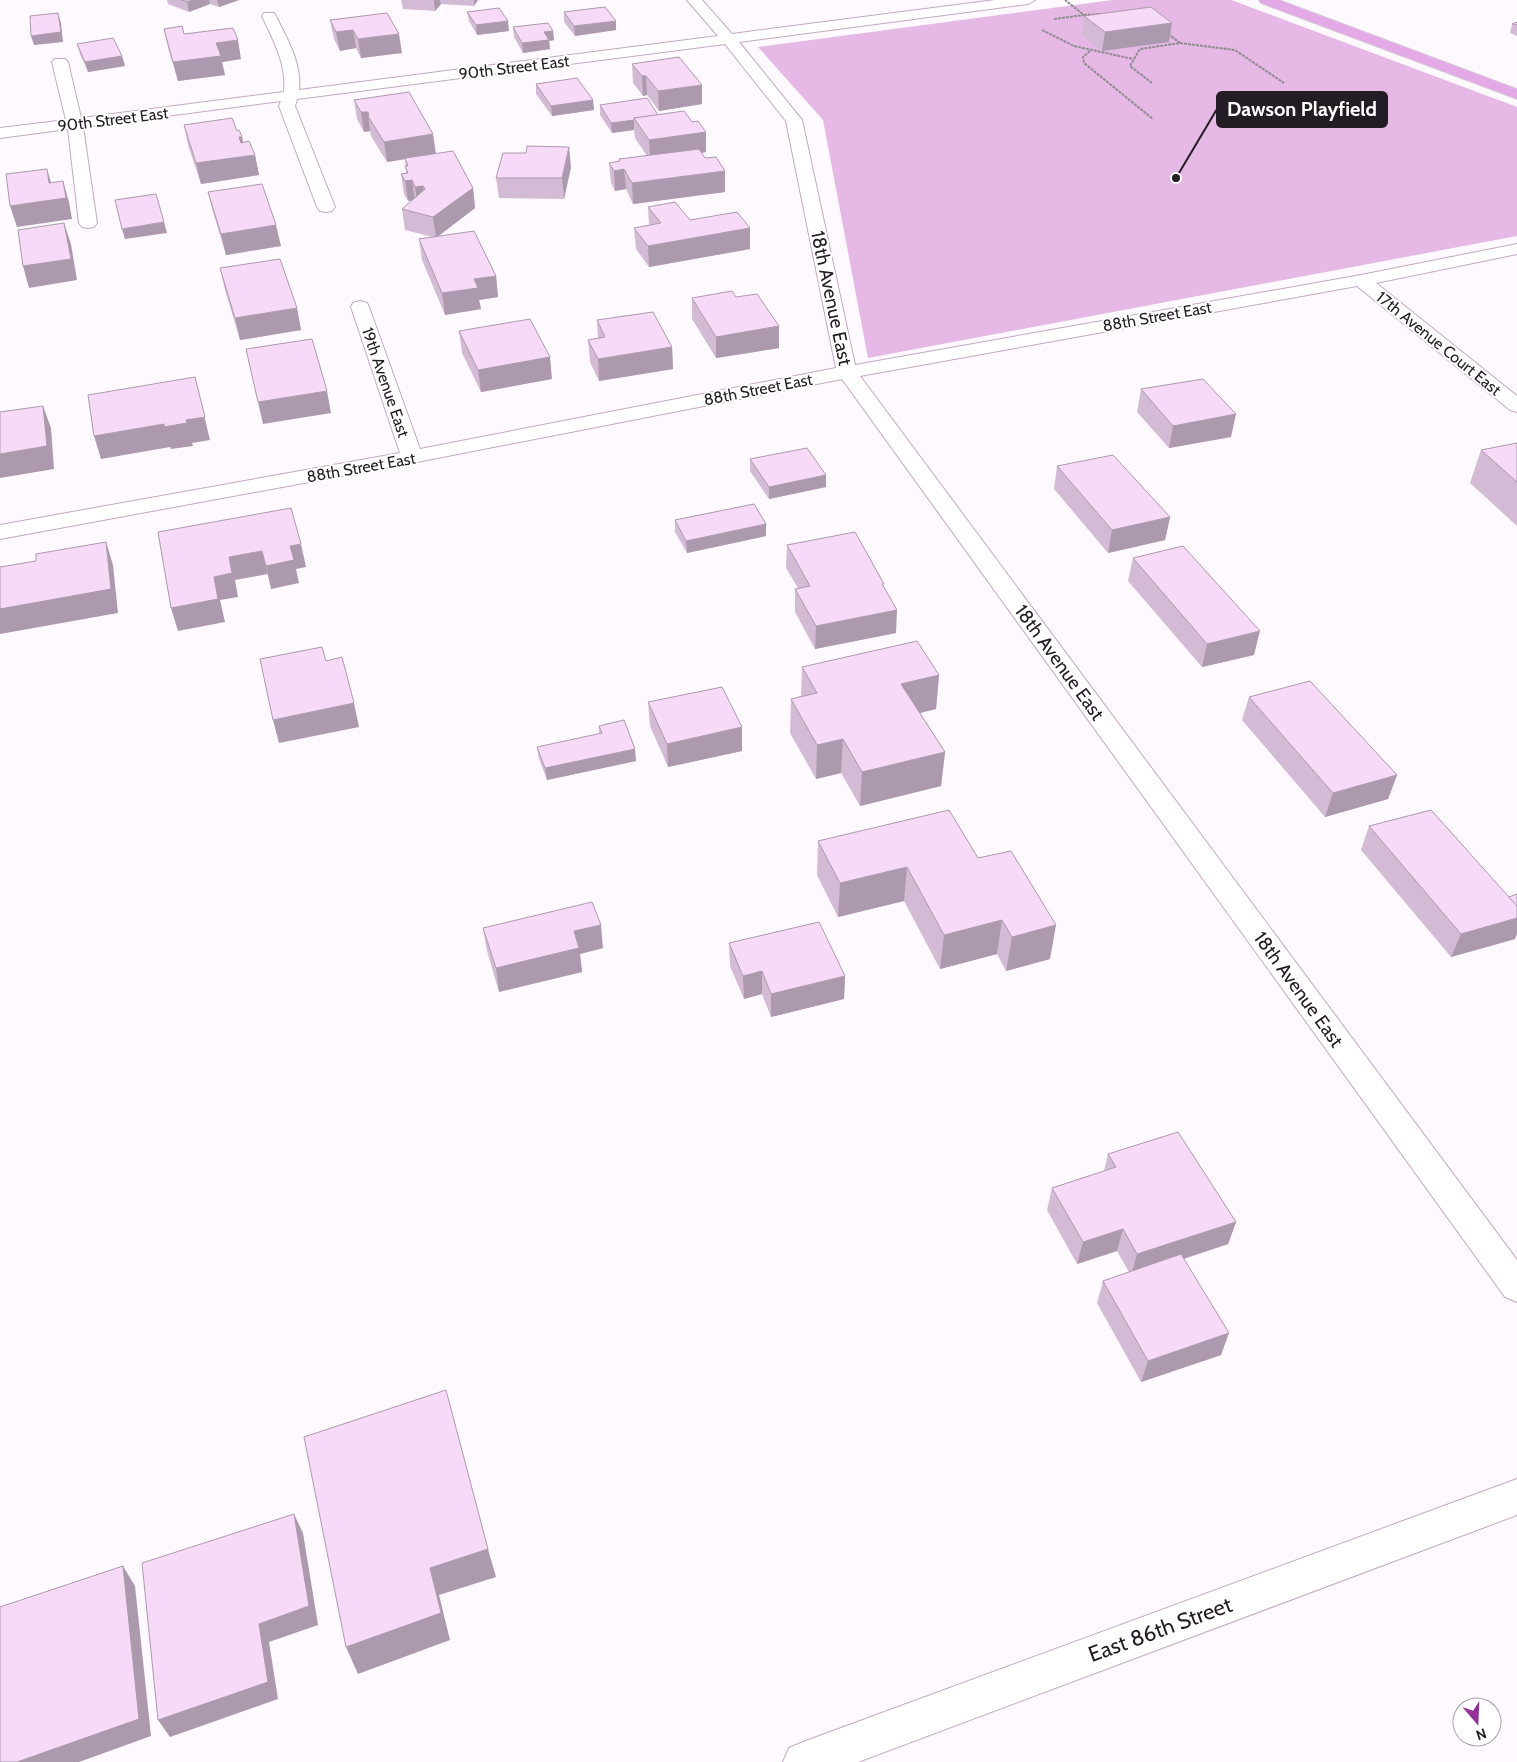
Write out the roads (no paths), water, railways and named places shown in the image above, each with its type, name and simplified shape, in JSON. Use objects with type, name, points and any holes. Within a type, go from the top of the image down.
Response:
[{"type":"main road","points":[[1266,0],[1517,94]]},
{"type":"street","name":"18th Avenue East","points":[[694,0],[729,39],[794,120],[847,372],[1517,1286]]},
{"type":"street","name":"90th Street East","points":[[0,133],[1028,0]]},
{"type":"street","points":[[269,16],[290,66],[293,84],[292,96],[287,106],[326,207]]},
{"type":"street","points":[[60,62],[75,124],[88,223]]},
{"type":"street","name":"88th Street East","points":[[0,532],[412,457],[847,372],[1361,280],[1517,249]]},
{"type":"street","name":"17th Avenue Court East","points":[[1361,280],[1517,406]]},
{"type":"street","name":"19th Avenue East","points":[[360,307],[412,457]]},
{"type":"street","name":"East 86th Street","points":[[803,1762],[1517,1497]]},
{"type":"place","name":"Dawson Playfield","points":[[1176,178]]}]
